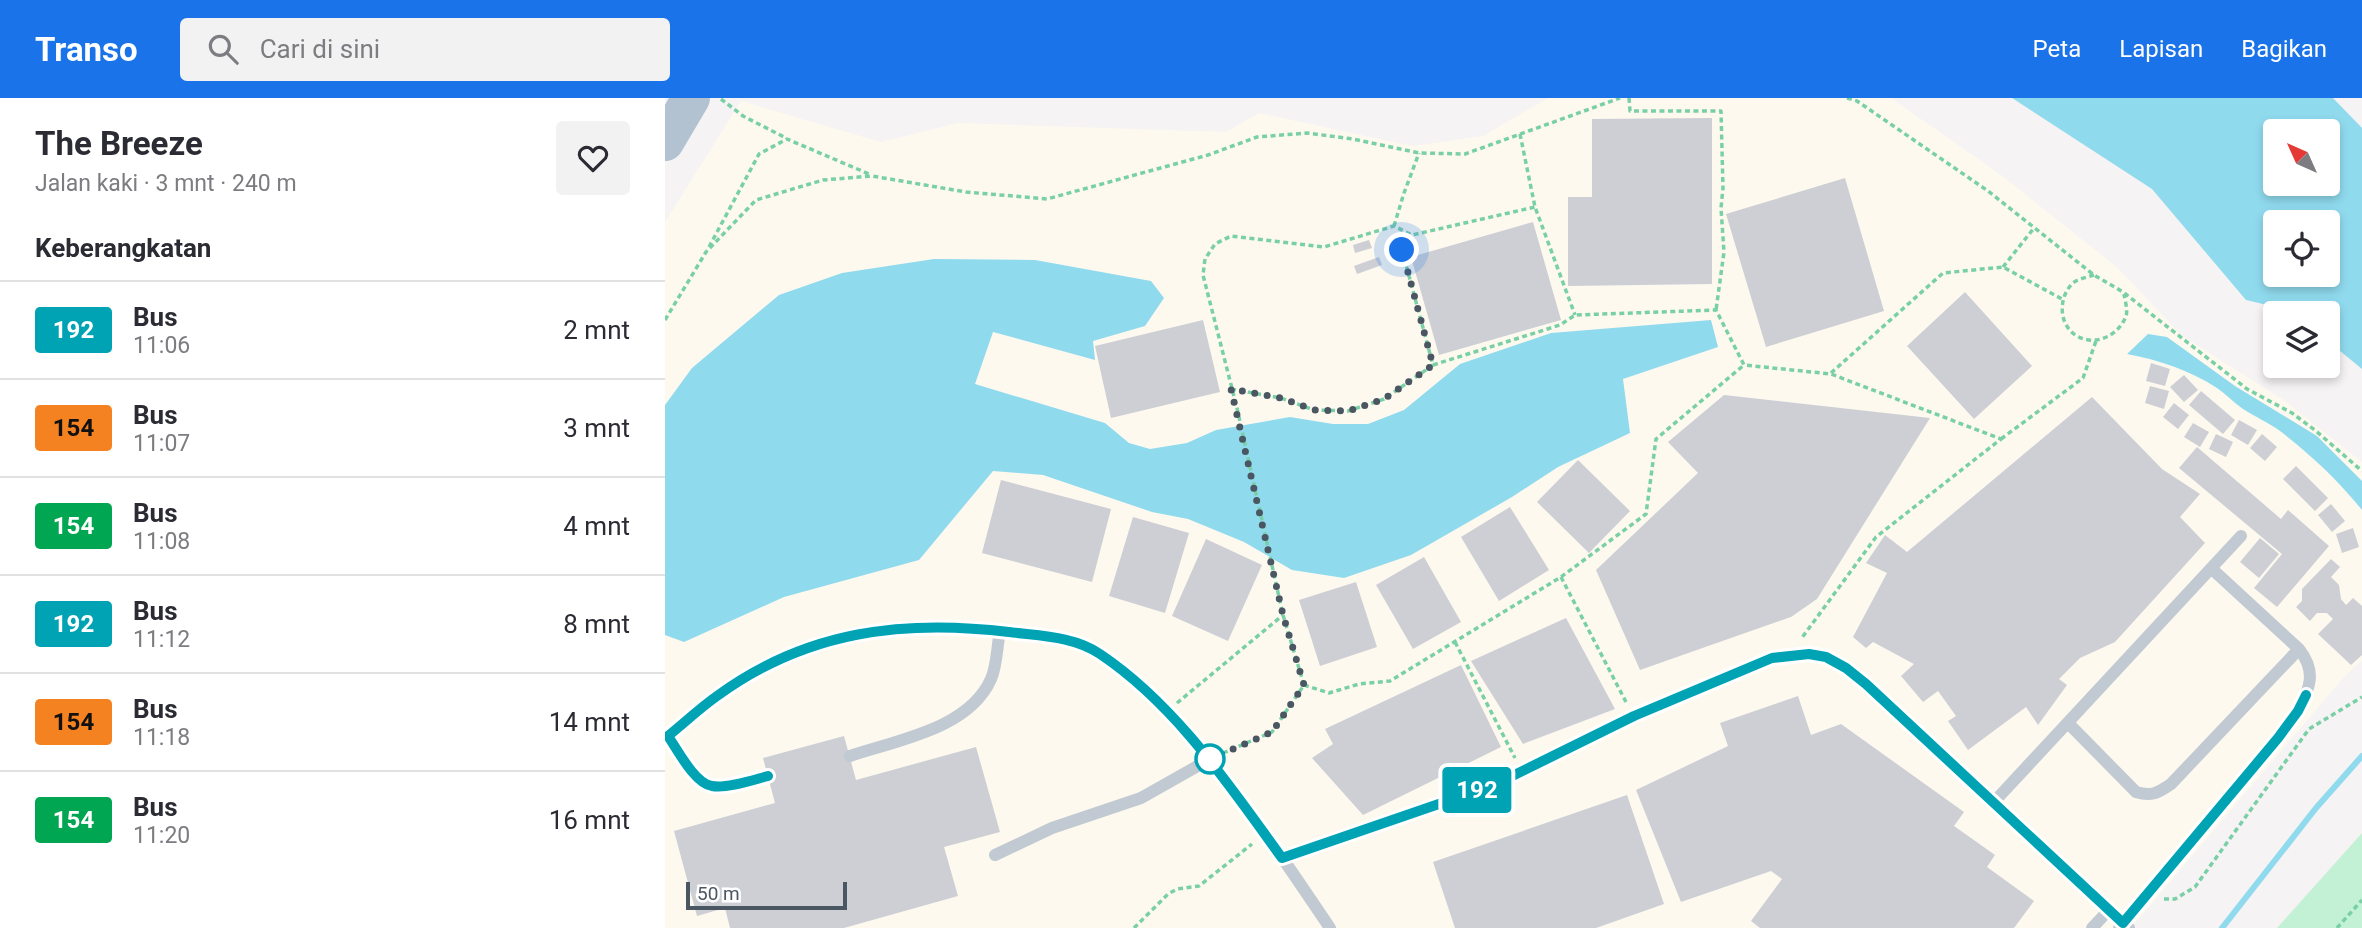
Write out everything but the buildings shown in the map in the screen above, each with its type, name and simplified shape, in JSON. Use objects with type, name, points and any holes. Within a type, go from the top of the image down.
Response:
[{"type":"main road","points":[[665,142],[691,98]]},
{"type":"lane","points":[[1993,803],[2241,536]]},
{"type":"lane","points":[[1282,858],[1494,785],[1634,716],[1753,665],[1789,655],[1809,654],[1826,657],[1846,668],[1876,693],[2124,927],[2145,897],[2298,711],[2306,695],[2310,676],[2309,664],[2299,649],[2212,569]]},
{"type":"lane","points":[[768,776],[719,787],[709,786],[698,777],[667,737],[718,695],[783,657],[820,642],[863,634],[932,626],[958,626],[1081,643],[1110,662],[1167,711],[1210,759],[1330,928]]},
{"type":"lane","points":[[850,756],[954,720],[970,708],[991,678],[1000,631]]},
{"type":"lane","points":[[2068,723],[2136,792],[2145,795],[2158,793],[2171,784],[2299,649]]},
{"type":"lane","points":[[995,855],[1052,828],[1141,797],[1210,759]]},
{"type":"lane","points":[[2092,928],[2108,911]]},
{"type":"path","points":[[719,98],[743,116],[787,139],[871,176],[966,192],[1047,200],[1208,155],[1257,137],[1307,132],[1419,153],[1465,154],[1620,98]]},
{"type":"path","points":[[1629,98],[1630,111],[1721,111],[1724,252],[1716,310],[1744,365]]},
{"type":"path","points":[[1847,98],[1857,101],[1988,191],[2094,275],[2123,292],[2247,389],[2292,413],[2316,430],[2362,471]]},
{"type":"path","points":[[1520,134],[1535,207],[1575,315]]},
{"type":"path","points":[[665,320],[706,252],[759,153],[787,139]]},
{"type":"path","points":[[1394,226],[1403,193],[1419,153]]},
{"type":"path","points":[[706,252],[756,200],[823,180],[871,176]]},
{"type":"path","points":[[1304,685],[1283,615],[1237,408],[1203,275],[1206,259],[1215,244],[1231,236],[1324,247],[1394,226],[1412,235],[1535,207]]},
{"type":"path","points":[[2003,267],[2034,228]]},
{"type":"path","points":[[1412,235],[1402,250],[1433,365]]},
{"type":"path","points":[[1831,374],[1943,273],[2003,267],[2062,299]]},
{"type":"path","points":[[2094,275],[2074,282],[2062,299],[2063,320],[2076,336],[2096,341],[2116,333],[2127,314],[2123,292]]},
{"type":"path","points":[[1231,389],[1281,398],[1314,410],[1348,411],[1384,399],[1433,365],[1560,325],[1575,315],[1716,310]]},
{"type":"path","points":[[1789,655],[1876,537],[2083,378],[2096,341]]},
{"type":"path","points":[[1304,685],[1329,693],[1359,684],[1390,681],[1561,576],[1646,514],[1656,439],[1744,365],[1831,374],[2001,439]]},
{"type":"path","points":[[1876,537],[1881,541]]},
{"type":"path","points":[[1561,576],[1634,716]]},
{"type":"path","points":[[1167,711],[1283,615]]},
{"type":"path","points":[[1455,642],[1522,771]]},
{"type":"path","points":[[1210,759],[1272,732],[1304,685]]},
{"type":"path","points":[[2145,897],[2175,899],[2195,887],[2309,729],[2362,697]]},
{"type":"path","points":[[1134,928],[1168,894],[1177,889],[1199,886],[1265,834]]},
{"type":"path","points":[[2337,928],[2362,900]]},
{"type":"shaded area","points":[[1548,98],[1891,98],[2001,175],[2118,268],[2181,335],[2285,401],[2362,462],[2362,660],[2343,678],[2131,928],[665,928],[665,222],[741,101],[881,142],[958,123],[1226,132],[1259,113],[1412,146],[1483,136]]},
{"type":"green space","points":[[2362,833],[2362,928],[2277,928]]},
{"type":"water","points":[[2012,98],[2333,98],[2362,128],[2362,369],[2340,351],[2340,301],[2263,301],[2263,304],[2246,300],[2152,189]]},
{"type":"water","points":[[934,259],[1035,260],[1151,281],[1164,298],[1145,326],[1093,341],[1095,360],[993,332],[975,384],[1105,423],[1129,443],[1150,449],[1187,443],[1216,430],[1290,417],[1333,424],[1368,424],[1404,410],[1460,364],[1551,333],[1711,320],[1718,347],[1623,379],[1630,433],[1558,467],[1512,497],[1411,555],[1344,578],[1292,570],[1244,542],[1188,519],[1152,512],[1043,475],[993,471],[919,560],[784,597],[684,642],[665,635],[665,405],[692,368],[779,295],[842,273]]},
{"type":"water","points":[[2148,334],[2167,337],[2235,386],[2317,436],[2362,481],[2362,510],[2302,449],[2217,388],[2173,366],[2127,354]]},
{"type":"waterway","points":[[2222,928],[2316,808],[2362,756]]},
{"type":"bus line","name":"192","points":[[768,776],[719,787],[709,786],[690,768],[668,736],[718,695],[747,677],[783,657],[820,642],[894,629],[932,626],[958,626],[1050,637],[1081,643],[1100,653],[1167,711],[1210,759],[1282,858],[1494,785],[1634,716],[1753,665],[1772,658],[1809,654],[1826,657],[1866,684],[2123,923],[2278,738],[2306,695]]},
{"type":"route","points":[[1210,759],[1272,732],[1304,685],[1283,615],[1231,389],[1281,398],[1314,410],[1348,411],[1384,399],[1433,365],[1402,250]]}]
